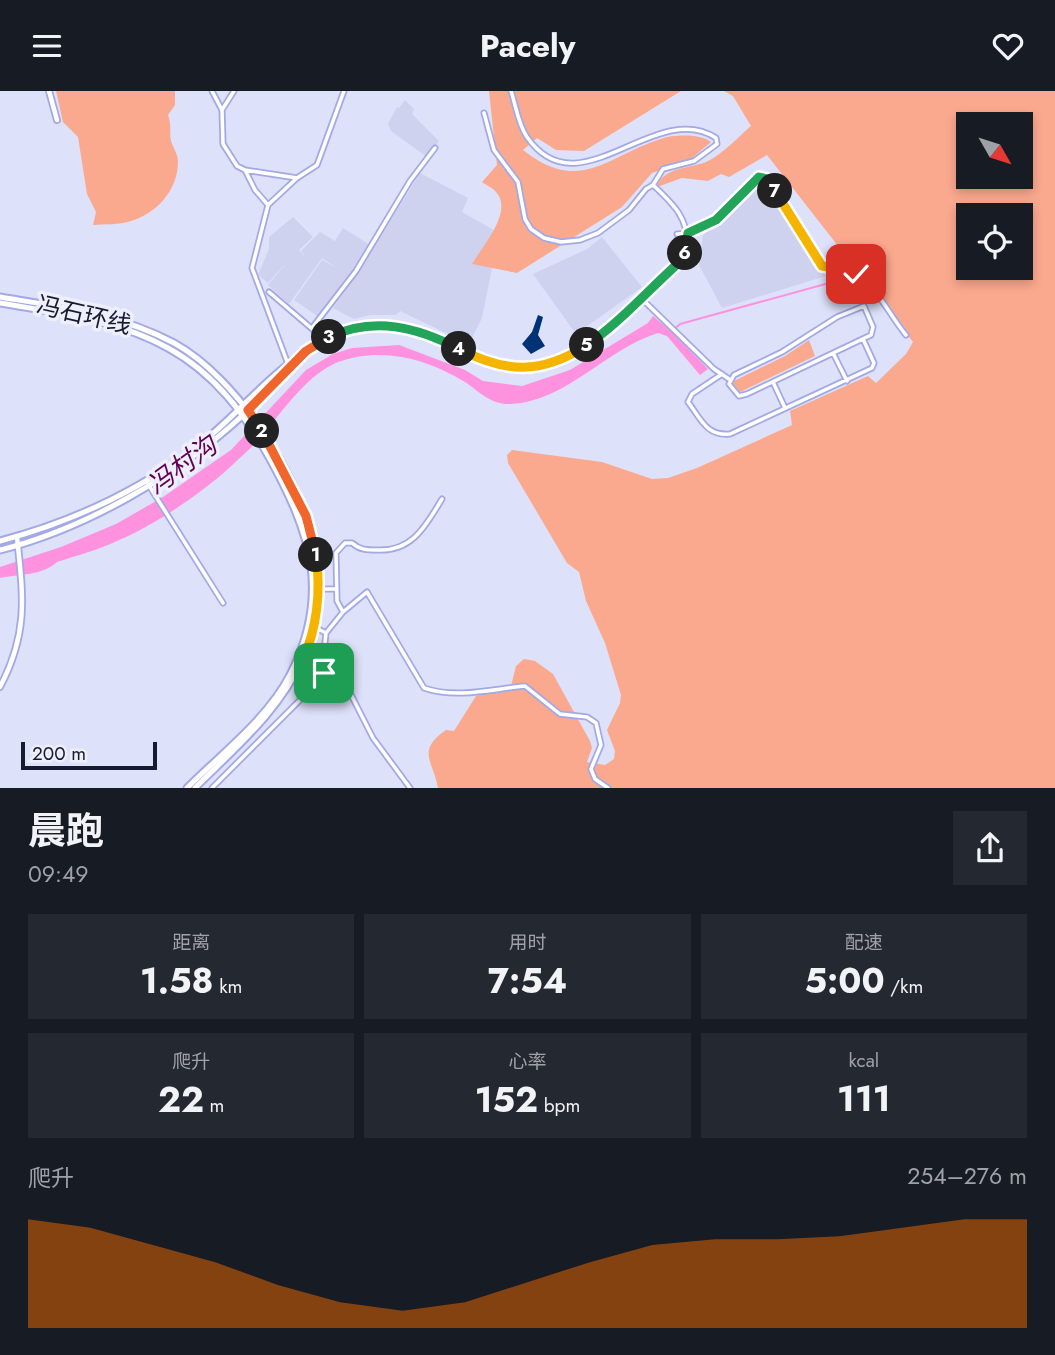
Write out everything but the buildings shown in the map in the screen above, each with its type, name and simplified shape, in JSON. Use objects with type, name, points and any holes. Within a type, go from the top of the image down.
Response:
[{"type":"main road","name":"冯石环线","points":[[0,297],[101,315],[149,331],[198,360],[244,410],[250,426],[263,440],[306,516],[315,549],[318,589],[314,627],[288,689],[272,710],[195,788]]},
{"type":"main road","name":"冯石环线","points":[[0,303],[102,321],[142,335],[200,370],[254,419],[304,529],[310,557],[310,614],[300,659],[274,699],[187,788]]},
{"type":"main road","points":[[244,410],[288,364],[306,351]]},
{"type":"main road","points":[[0,550],[18,546],[107,508],[147,483],[244,410],[306,351]]},
{"type":"main road","points":[[0,541],[82,513],[147,483]]},
{"type":"street","points":[[49,91],[57,120]]},
{"type":"street","points":[[212,91],[222,110],[223,143],[230,158],[245,170],[255,190],[268,205]]},
{"type":"street","points":[[222,110],[234,91]]},
{"type":"street","points":[[288,364],[251,268],[268,205],[297,178],[312,171],[320,160],[344,91]]},
{"type":"street","points":[[484,113],[495,150],[518,182],[525,219],[531,229],[544,238],[561,242],[580,240],[598,233],[629,211],[646,189],[653,185],[663,169],[694,161],[717,144],[716,138],[709,134],[674,131],[646,138],[593,161],[560,161],[543,153],[527,137],[511,91]]},
{"type":"street","points":[[312,328],[356,271],[410,181],[435,148]]},
{"type":"street","points":[[245,170],[297,178]]},
{"type":"street","points":[[677,234],[688,233],[716,220],[759,177],[764,177],[822,266],[849,270],[856,274],[872,289],[906,335]]},
{"type":"street","points":[[306,351],[324,339],[366,326],[399,326],[438,338],[489,362],[512,367],[536,367],[560,361],[585,347],[625,315],[684,258],[688,228],[672,204],[653,185]]},
{"type":"street","points":[[269,292],[324,339]]},
{"type":"street","points":[[641,298],[714,369],[730,379]]},
{"type":"street","points":[[864,306],[873,332],[863,339],[739,396],[731,389],[730,379],[747,367],[782,352],[837,317],[864,306]]},
{"type":"street","points":[[722,374],[692,394],[688,402],[713,434],[730,434],[872,368],[874,363],[863,339]]},
{"type":"street","points":[[833,353],[847,380]]},
{"type":"street","points":[[772,382],[786,408]]},
{"type":"street","points":[[147,483],[223,603]]},
{"type":"street","points":[[343,612],[337,601],[336,553],[345,544],[352,543],[359,549],[385,551],[402,547],[418,537],[442,499]]},
{"type":"street","points":[[0,687],[15,653],[24,602],[17,537]]},
{"type":"street","points":[[318,589],[336,589]]},
{"type":"street","points":[[410,788],[373,738],[340,673],[324,652],[326,633],[343,612],[368,592],[424,688],[454,693],[525,686],[560,714],[587,717],[596,723],[601,745],[591,769],[595,779],[608,788]]},
{"type":"street","points":[[314,627],[326,633]]},
{"type":"street","points":[[300,659],[313,659],[324,652]]},
{"type":"street","points":[[212,788],[324,676],[313,659]]},
{"type":"shaded area","points":[[56,91],[175,91],[175,105],[168,115],[171,141],[178,159],[177,172],[170,191],[157,207],[131,221],[93,225],[96,212],[87,194],[78,137],[63,122]]},
{"type":"shaded area","points":[[489,91],[681,91],[584,151],[556,150],[537,138],[523,150],[544,164],[562,170],[579,171],[595,167],[667,137],[696,136],[711,142],[691,159],[652,173],[622,207],[517,273],[472,264],[494,229],[501,209],[501,200],[496,192],[482,182],[497,165]]},
{"type":"shaded area","points":[[724,91],[1055,91],[1055,788],[438,788],[429,756],[431,744],[446,730],[454,731],[476,696],[511,686],[516,666],[524,659],[535,661],[553,674],[590,741],[592,748],[587,762],[605,765],[614,759],[615,751],[607,730],[621,695],[605,643],[586,601],[579,572],[567,563],[508,463],[507,455],[512,450],[602,462],[652,479],[668,478],[697,468],[792,425],[790,411],[868,376],[876,383],[906,354],[913,342],[767,155],[729,177],[721,174],[708,181],[682,178],[657,187],[665,175],[714,158],[751,126],[733,96]]},
{"type":"shaded area","points":[[405,100],[414,109],[412,114],[439,141],[427,157],[391,131],[388,124],[397,107]]},
{"type":"shaded area","points":[[420,173],[468,198],[462,212],[499,233],[482,318],[469,344],[400,311],[396,315],[370,315],[354,319],[333,308]]},
{"type":"shaded area","points":[[761,181],[767,185],[826,276],[722,308],[699,265],[703,235]]},
{"type":"shaded area","points":[[293,217],[313,237],[299,250],[307,259],[301,251],[320,232],[335,241],[343,228],[370,245],[319,317],[294,300],[322,260],[337,268],[322,258],[289,304],[268,285],[289,260],[268,283],[258,275],[269,249],[269,237]]},
{"type":"shaded area","points":[[602,237],[642,287],[576,334],[533,274],[587,249]]},
{"type":"shaded area","points":[[653,316],[708,369],[700,375],[667,336],[658,333],[621,350],[550,394],[531,401],[504,404],[481,394],[451,374],[420,361],[387,355],[354,357],[327,367],[308,382],[260,438],[228,469],[175,509],[131,535],[103,547],[57,562],[44,570],[0,578],[0,567],[61,547],[116,524],[163,497],[231,450],[306,370],[333,354],[352,348],[399,345],[465,370],[483,381],[522,386],[570,370],[648,323]]},
{"type":"shaded area","points":[[809,340],[815,356],[740,392],[732,382],[785,356]]},
{"type":"waterway","points":[[673,330],[680,324],[840,280]]},
{"type":"route","points":[[324,673],[313,659],[303,660],[311,641],[317,599],[318,570],[312,535],[292,486],[248,410],[306,351],[337,333],[380,325],[414,329],[501,366],[536,367],[560,361],[585,347],[625,315],[647,290],[684,258],[688,233],[716,220],[759,177],[767,179],[822,266],[849,270],[856,274]]},
{"type":"water label","name":"冯村沟","points":[[182,465]]}]
